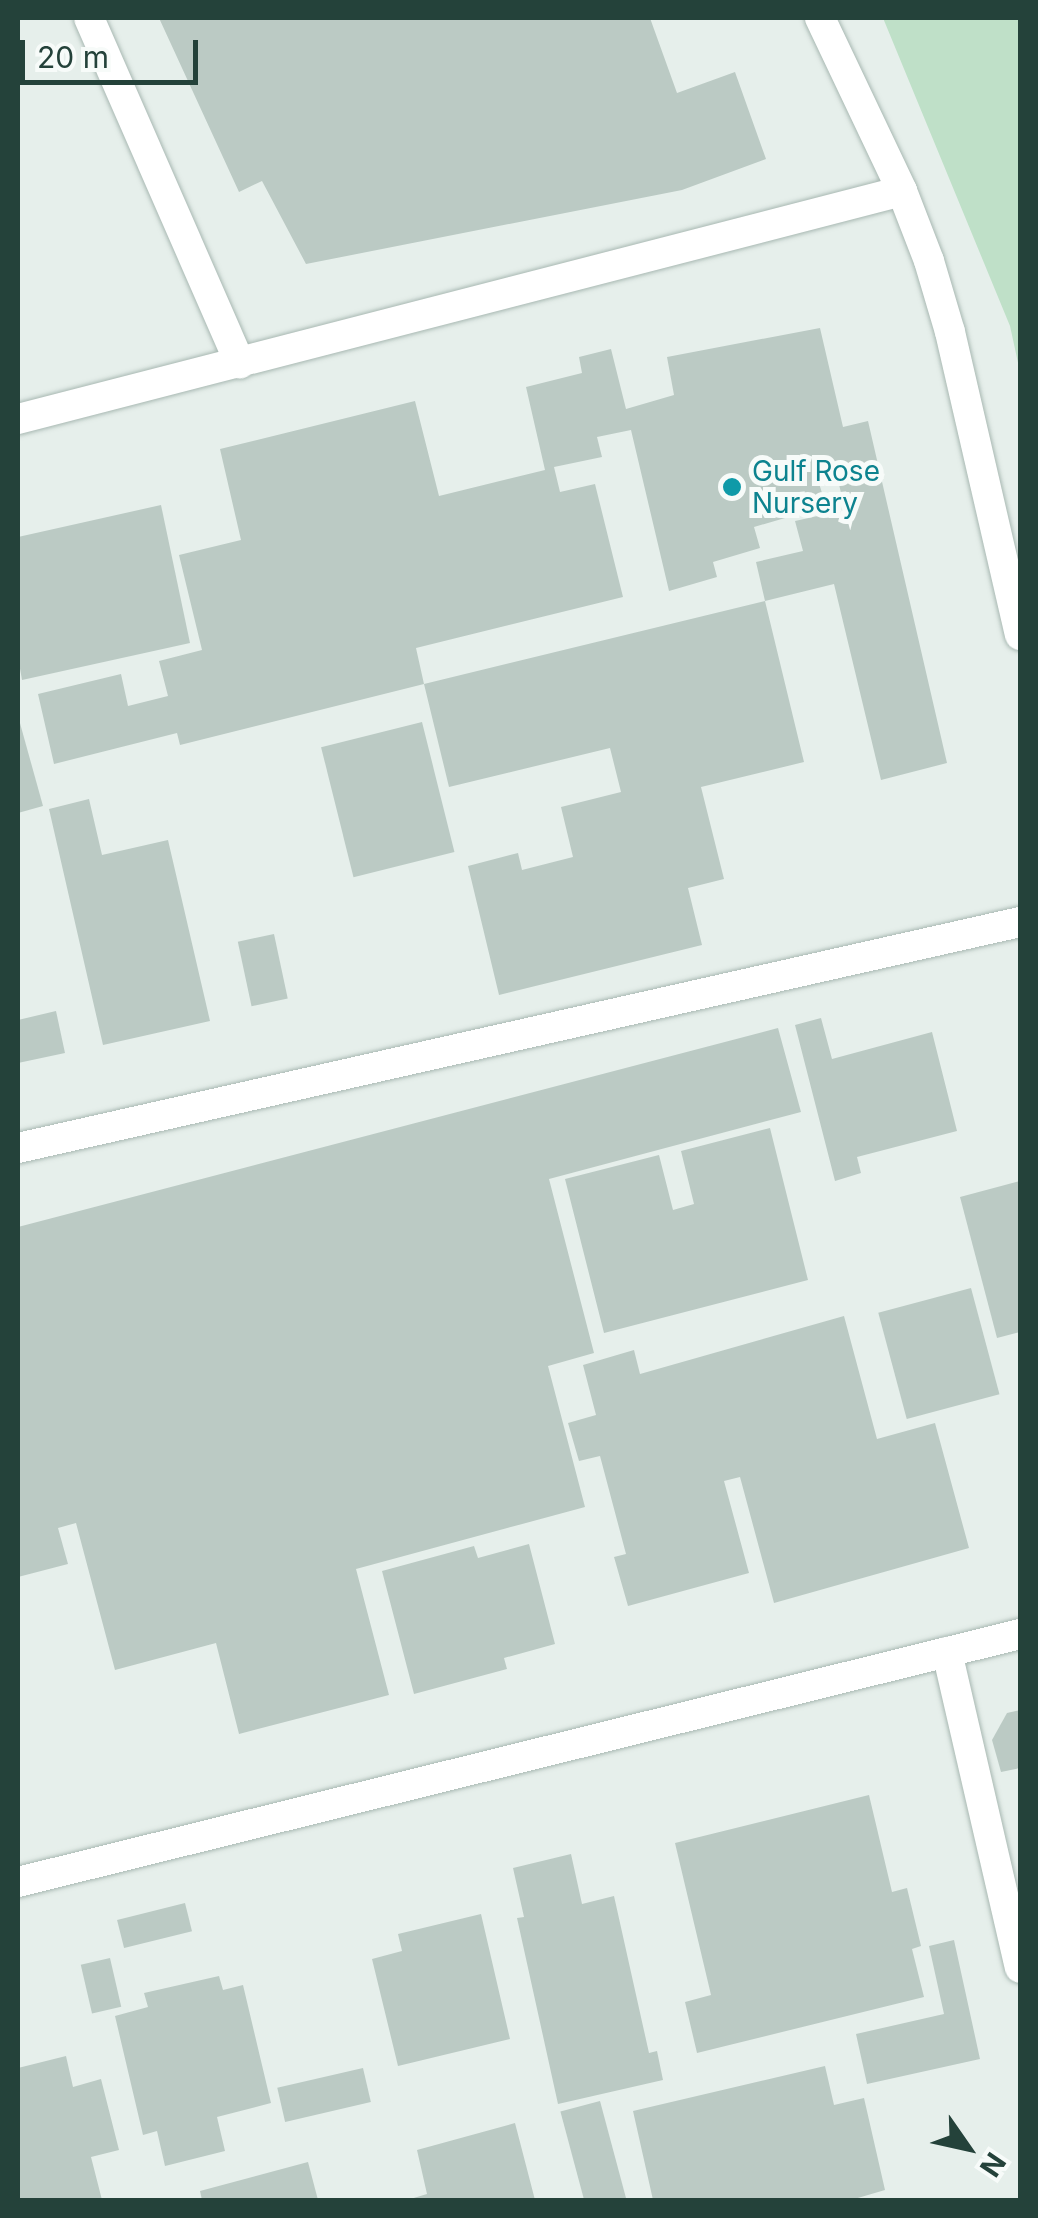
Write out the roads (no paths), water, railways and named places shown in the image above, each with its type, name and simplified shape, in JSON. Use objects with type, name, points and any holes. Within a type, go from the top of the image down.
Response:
[{"type":"street","points":[[89,18],[240,363]]},
{"type":"street","points":[[820,18],[902,191],[950,332],[1020,634]]},
{"type":"street","points":[[18,420],[902,191]]},
{"type":"street","points":[[18,1148],[1020,922]]},
{"type":"street","points":[[18,1882],[1020,1634]]},
{"type":"street","points":[[947,1652],[1020,1968]]},
{"type":"place","name":"Gulf Rose Nursery","points":[[732,487]]}]
